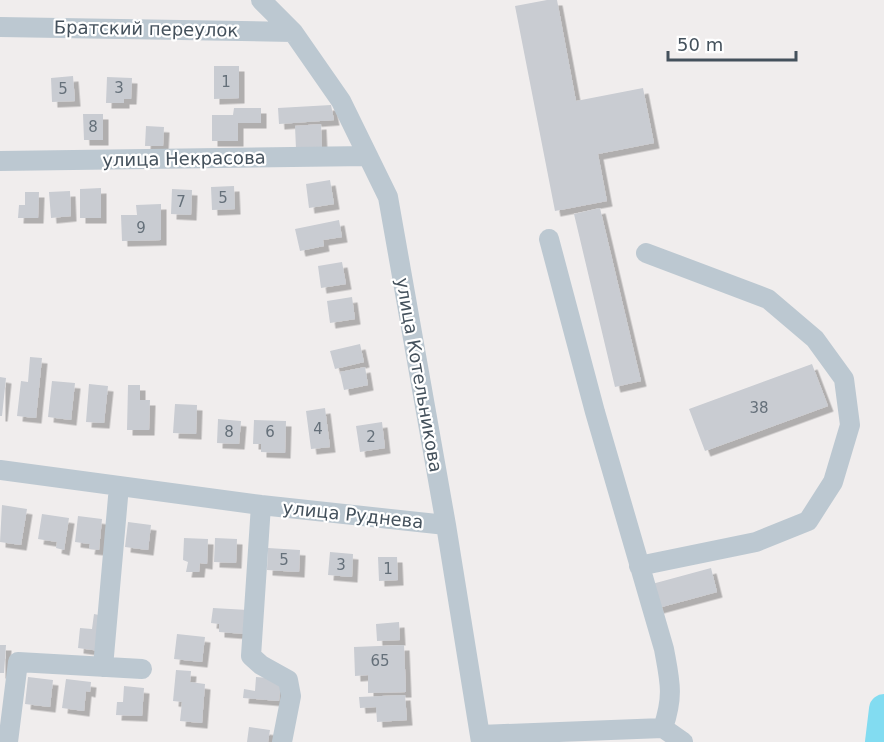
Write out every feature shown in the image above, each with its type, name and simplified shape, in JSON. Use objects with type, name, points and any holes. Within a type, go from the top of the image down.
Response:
[{"type":"street","name":"улица Котельникова","points":[[261,0],[293,32],[341,101],[388,197],[446,525],[480,739]]},
{"type":"street","name":"Братский переулок","points":[[0,27],[293,32]]},
{"type":"street","name":"улица Некрасова","points":[[0,161],[368,156]]},
{"type":"street","points":[[549,239],[664,649],[671,689],[670,706],[663,728]]},
{"type":"street","points":[[639,566],[756,542],[808,521],[833,482],[850,425],[844,379],[815,339],[768,299],[646,253]]},
{"type":"street","name":"улица Руднева","points":[[0,470],[261,505],[446,525]]},
{"type":"street","points":[[103,667],[119,486]]},
{"type":"street","name":"улица Руднева","points":[[261,505],[251,656],[288,680],[291,696],[282,742]]},
{"type":"street","points":[[8,742],[18,662],[142,669]]},
{"type":"street","points":[[480,739],[663,728],[683,742]]},
{"type":"building","points":[[557,0],[576,101],[643,88],[654,143],[598,154],[607,201],[555,211],[515,6]]},
{"type":"building","points":[[214,66],[239,66],[239,98],[214,99]]},
{"type":"building","points":[[73,76],[75,101],[52,102],[51,78]]},
{"type":"building","points":[[107,77],[132,78],[131,99],[124,99],[124,103],[106,103]]},
{"type":"building","points":[[331,105],[334,120],[279,124],[278,108]]},
{"type":"building","points":[[234,108],[261,108],[261,123],[238,123],[238,141],[212,141],[212,115],[233,115]]},
{"type":"building","points":[[83,114],[103,114],[103,140],[84,140]]},
{"type":"building","points":[[321,124],[322,147],[296,149],[295,126]]},
{"type":"building","points":[[146,126],[164,127],[163,146],[145,146]]},
{"type":"building","points":[[330,180],[334,204],[309,208],[306,184]]},
{"type":"building","points":[[234,186],[235,209],[212,210],[211,187]]},
{"type":"building","points":[[101,188],[101,218],[80,218],[80,189]]},
{"type":"building","points":[[172,189],[192,190],[191,215],[171,214]]},
{"type":"building","points":[[70,191],[71,216],[51,218],[49,192]]},
{"type":"building","points":[[25,192],[39,192],[38,218],[18,218],[19,205],[25,205]]},
{"type":"building","points":[[161,204],[161,240],[122,241],[121,215],[137,215],[136,205]]},
{"type":"building","points":[[600,208],[641,381],[615,387],[574,214]]},
{"type":"building","points":[[339,220],[342,237],[323,240],[324,246],[300,251],[295,229]]},
{"type":"building","points":[[342,262],[346,284],[321,288],[318,266]]},
{"type":"building","points":[[352,297],[355,319],[330,323],[327,301]]},
{"type":"building","points":[[360,344],[364,362],[335,369],[330,351]]},
{"type":"building","points":[[30,357],[42,358],[36,418],[17,416],[21,381],[28,382]]},
{"type":"building","points":[[812,364],[828,406],[705,451],[689,409]]},
{"type":"building","points":[[365,367],[368,385],[344,390],[340,372]]},
{"type":"building","points":[[0,377],[6,378],[2,416],[0,416]]},
{"type":"building","points":[[52,381],[75,383],[71,420],[48,417]]},
{"type":"building","points":[[89,384],[108,386],[104,423],[86,422]]},
{"type":"building","points":[[128,385],[140,385],[140,400],[150,400],[149,430],[127,430]]},
{"type":"building","points":[[175,404],[197,405],[196,434],[173,433]]},
{"type":"building","points":[[325,408],[330,447],[311,449],[306,411]]},
{"type":"building","points":[[218,419],[241,421],[239,444],[217,443]]},
{"type":"building","points":[[254,420],[286,421],[285,453],[261,452],[261,444],[253,444]]},
{"type":"building","points":[[382,422],[385,448],[360,452],[356,426]]},
{"type":"building","points":[[2,505],[27,509],[21,545],[0,542]]},
{"type":"building","points":[[42,514],[69,518],[64,550],[56,548],[57,542],[38,539]]},
{"type":"building","points":[[78,516],[102,519],[99,550],[89,549],[90,544],[75,542]]},
{"type":"building","points":[[128,522],[151,525],[148,550],[125,547]]},
{"type":"building","points":[[184,538],[208,539],[207,564],[200,563],[199,572],[186,572],[188,562],[183,560]]},
{"type":"building","points":[[215,538],[237,539],[236,563],[214,562]]},
{"type":"building","points":[[268,548],[300,550],[299,572],[267,570]]},
{"type":"building","points":[[330,552],[353,554],[352,577],[328,575]]},
{"type":"building","points":[[378,557],[397,557],[398,580],[379,581]]},
{"type":"building","points":[[711,568],[717,592],[658,608],[652,584]]},
{"type":"building","points":[[213,608],[248,610],[246,634],[219,632],[219,624],[211,623]]},
{"type":"building","points":[[94,614],[104,616],[100,651],[78,648],[80,628],[92,629]]},
{"type":"building","points":[[399,622],[400,640],[377,641],[376,624]]},
{"type":"building","points":[[177,634],[205,637],[202,662],[174,659]]},
{"type":"building","points":[[0,645],[6,645],[4,673],[0,673]]},
{"type":"building","points":[[404,645],[406,692],[368,693],[368,675],[355,676],[354,647]]},
{"type":"building","points":[[176,670],[191,671],[190,682],[205,684],[202,723],[180,721],[182,702],[173,701]]},
{"type":"building","points":[[28,677],[53,680],[50,707],[25,704]]},
{"type":"building","points":[[256,677],[281,679],[279,701],[243,698],[244,689],[255,691]]},
{"type":"building","points":[[66,679],[91,682],[90,692],[86,691],[84,711],[62,708]]},
{"type":"building","points":[[124,686],[144,688],[142,716],[116,715],[117,702],[123,702]]},
{"type":"building","points":[[405,695],[407,720],[377,722],[376,707],[360,708],[359,697]]},
{"type":"building","points":[[249,727],[270,730],[268,742],[247,742]]},
{"type":"waterway","points":[[880,742],[884,709]]}]
